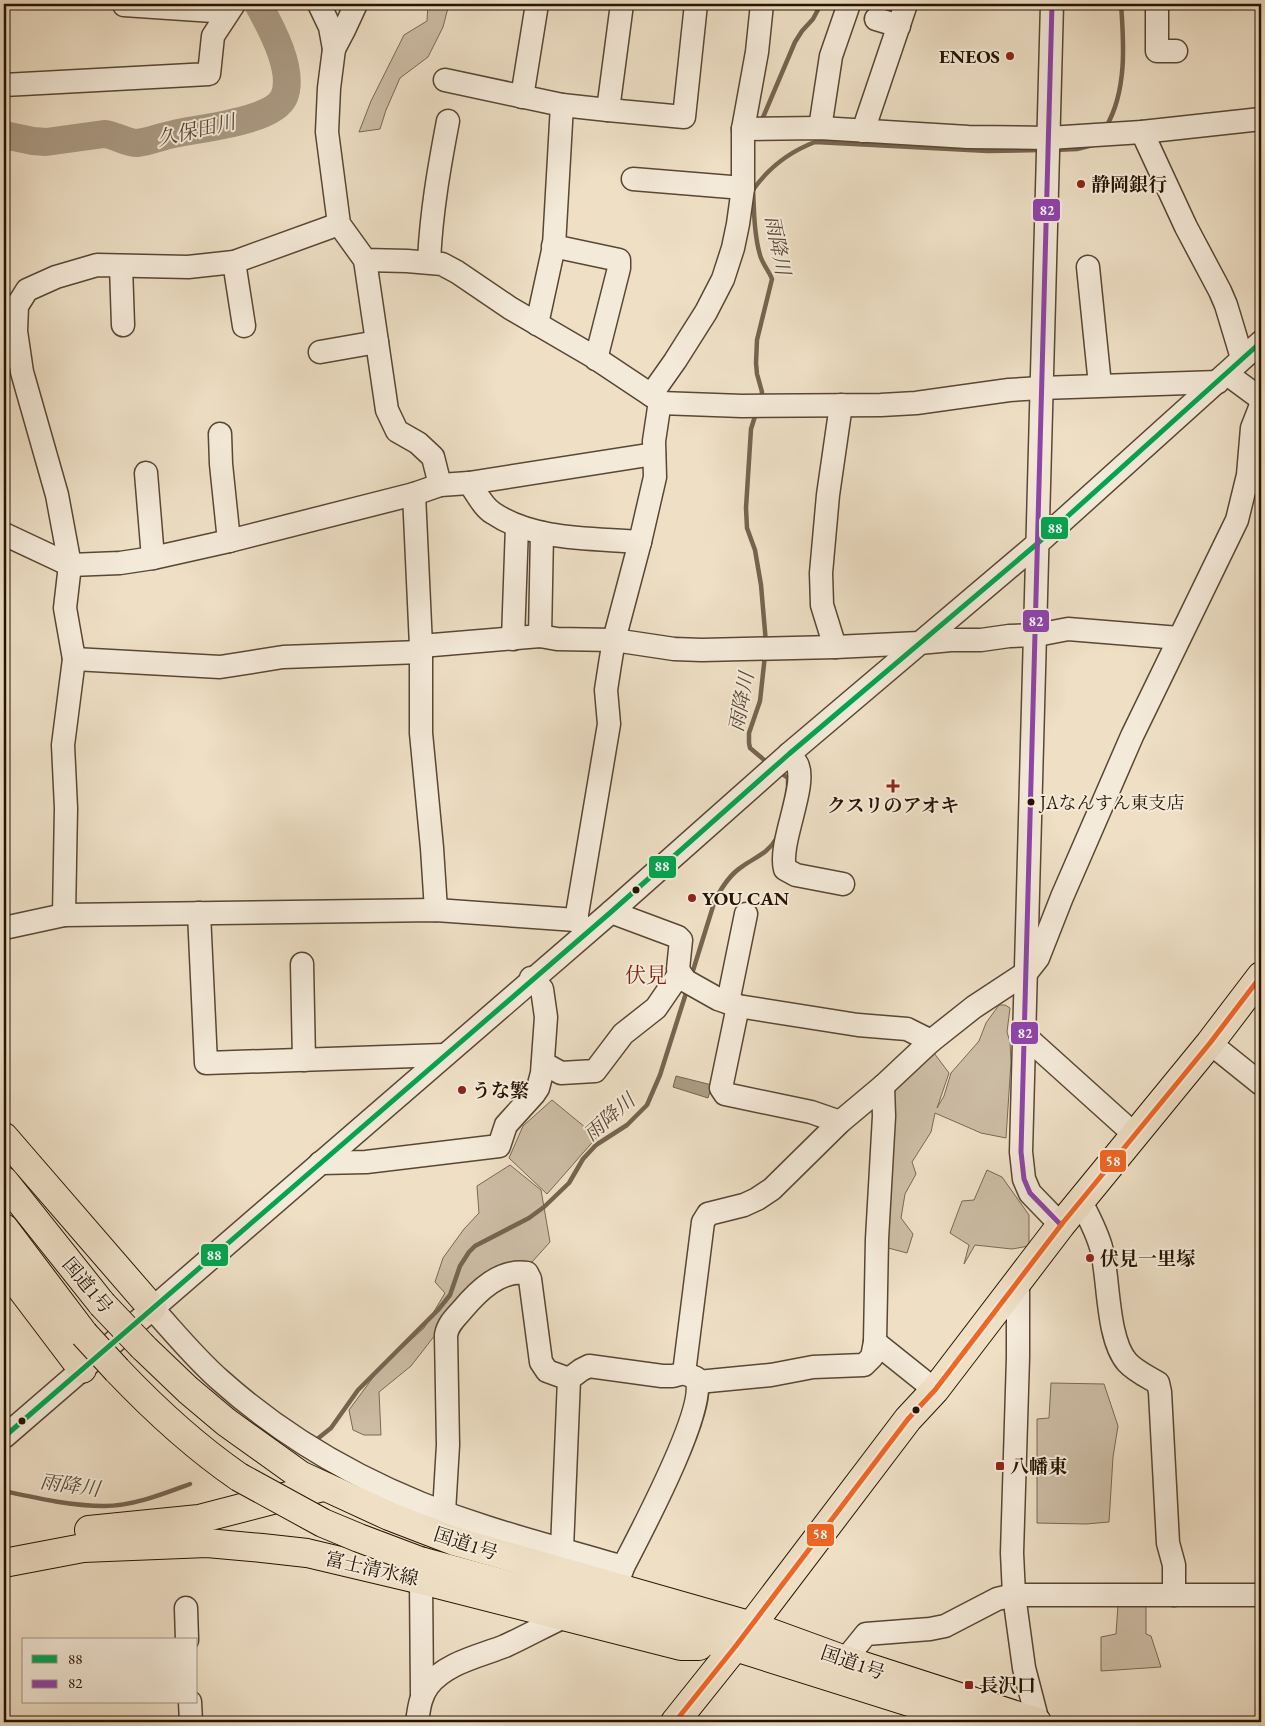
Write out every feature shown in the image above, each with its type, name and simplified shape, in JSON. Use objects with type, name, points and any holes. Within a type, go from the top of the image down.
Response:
[{"type":"main road","points":[[675,1722],[752,1626],[908,1419],[935,1390],[1061,1225],[1210,1043],[1261,976]]},
{"type":"main road","points":[[4,1137],[152,1308]]},
{"type":"main road","name":"国道1号","points":[[4,1181],[102,1304],[144,1347],[188,1390],[226,1422],[300,1476],[389,1516],[454,1541],[620,1577],[845,1660],[1037,1722]]},
{"type":"main road","name":"国道1号","points":[[4,1228],[84,1334],[146,1400],[207,1454],[239,1477],[324,1523],[359,1538],[421,1570],[735,1647],[972,1722]]},
{"type":"main road","points":[[4,1266],[82,1369]]},
{"type":"main road","points":[[4,1544],[69,1532],[199,1518],[324,1487]]},
{"type":"main road","name":"富士清水線","points":[[4,1563],[83,1548],[207,1544],[307,1553],[421,1570],[564,1617],[681,1646],[735,1647]]},
{"type":"street","points":[[319,4],[330,27],[334,48],[328,88],[327,132],[339,224],[365,260],[387,410],[397,430],[418,443],[433,457],[440,485]]},
{"type":"street","points":[[334,48],[356,4]]},
{"type":"street","points":[[522,97],[537,4]]},
{"type":"street","points":[[608,110],[622,4]]},
{"type":"street","points":[[445,80],[562,105],[684,117],[696,4]]},
{"type":"street","points":[[581,925],[608,724],[606,690],[614,640],[655,477],[655,399],[723,279],[738,224],[743,188],[743,129],[757,52],[762,4]]},
{"type":"street","points":[[820,128],[832,56],[849,4]]},
{"type":"street","points":[[863,131],[906,4]]},
{"type":"street","points":[[1052,4],[1041,388],[1037,635],[1021,1152],[1024,1179],[1030,1193],[1061,1225]]},
{"type":"street","points":[[1157,4],[1157,51],[1176,51]]},
{"type":"street","points":[[124,5],[231,8]]},
{"type":"street","points":[[4,85],[209,74],[213,36],[231,8]]},
{"type":"street","points":[[876,18],[899,26]]},
{"type":"street","points":[[537,324],[553,246],[562,105]]},
{"type":"street","points":[[743,129],[820,128],[968,137],[1048,138],[1142,132],[1261,118]]},
{"type":"street","points":[[429,262],[430,231],[436,178],[448,121]]},
{"type":"street","points":[[1142,132],[1186,227],[1226,305],[1229,371],[1261,399]]},
{"type":"street","points":[[633,179],[743,188]]},
{"type":"street","points":[[64,915],[66,808],[63,745],[74,659],[65,608],[70,565],[57,495],[22,372],[16,331],[16,306],[27,290],[56,277],[97,265],[188,267],[234,262],[339,224]]},
{"type":"street","points":[[553,246],[619,260],[619,268],[596,359]]},
{"type":"street","points":[[365,260],[442,264],[596,359],[655,399],[742,406],[916,403],[1009,390],[1100,385],[1229,371]]},
{"type":"street","points":[[234,262],[244,326]]},
{"type":"street","points":[[122,266],[122,325]]},
{"type":"street","points":[[1088,267],[1100,385]]},
{"type":"street","points":[[320,352],[377,342]]},
{"type":"street","points":[[4,1436],[531,978],[581,925],[611,912],[789,754],[1038,543],[1261,342]]},
{"type":"street","points":[[152,1308],[219,1379],[286,1431],[350,1471],[389,1490],[444,1512],[496,1530],[562,1549],[620,1577],[685,1439],[699,1392],[691,1377],[703,1222],[708,1214],[744,1205],[772,1189],[840,1122],[883,1086],[931,1041],[974,1007],[1027,972],[1038,958],[1062,897],[1132,736],[1237,520],[1248,475],[1252,428],[1261,404]]},
{"type":"street","points":[[835,647],[822,605],[821,572],[828,495],[841,405]]},
{"type":"street","points":[[220,434],[221,464],[229,541]]},
{"type":"street","points":[[4,534],[70,565],[120,563],[153,558],[229,541],[414,494],[440,485],[469,483],[654,454]]},
{"type":"street","points":[[146,473],[153,558]]},
{"type":"street","points":[[469,483],[491,512],[517,526],[542,533],[640,542]]},
{"type":"street","points":[[414,494],[421,649],[421,733],[436,910]]},
{"type":"street","points":[[513,639],[517,526]]},
{"type":"street","points":[[540,636],[542,533]]},
{"type":"street","points":[[74,659],[220,667],[283,657],[421,649],[540,636],[557,639],[614,640],[674,649],[835,647],[981,640],[1037,635],[1068,629],[1179,638]]},
{"type":"street","points":[[789,754],[797,764],[798,781],[785,850],[785,868],[796,875],[843,884]]},
{"type":"street","points":[[622,875],[640,897]]},
{"type":"street","points":[[4,928],[64,915],[436,910],[581,925]]},
{"type":"street","points":[[611,912],[678,937],[681,940],[678,968],[680,973],[686,980],[707,994],[733,1004],[858,1025],[906,1029],[931,1041]]},
{"type":"street","points":[[200,913],[206,1063],[444,1054]]},
{"type":"street","points":[[746,914],[722,1088],[725,1094],[811,1112],[840,1122]]},
{"type":"street","points":[[302,964],[304,1060]]},
{"type":"street","points":[[544,1063],[562,1073],[595,1071],[623,1034],[656,1008],[680,973]]},
{"type":"street","points":[[320,1163],[366,1162],[499,1146],[506,1125],[538,1088],[544,1063],[546,1017],[542,989],[531,978]]},
{"type":"street","points":[[1024,1035],[1135,1135]]},
{"type":"street","points":[[1210,1043],[1261,1084]]},
{"type":"street","points":[[562,1549],[569,1379],[580,1370],[589,1366],[662,1376],[771,1375],[813,1367],[864,1364],[872,1357],[875,1342],[877,1238],[884,1116],[883,1086]]},
{"type":"street","points":[[1081,1202],[1095,1230],[1101,1250],[1108,1282],[1112,1324],[1122,1355],[1135,1369],[1158,1383],[1168,1543],[1174,1565],[1174,1595]]},
{"type":"street","points":[[444,1512],[448,1445],[446,1335],[451,1322],[477,1292],[493,1281],[513,1272],[527,1273],[530,1279],[541,1362],[547,1371],[569,1379]]},
{"type":"street","points":[[1018,1282],[1018,1357],[1012,1553],[1014,1595],[1024,1668],[1037,1722]]},
{"type":"street","points":[[875,1342],[935,1390]]},
{"type":"street","points":[[417,1722],[422,1695],[421,1570]]},
{"type":"street","points":[[845,1660],[866,1634],[945,1626],[997,1599],[1014,1595],[1261,1595]]},
{"type":"street","points":[[186,1608],[187,1638]]},
{"type":"street","points":[[422,1695],[434,1679],[455,1666],[506,1645],[564,1617]]},
{"type":"street","points":[[190,1704],[190,1722]]},
{"type":"shaded area","points":[[428,4],[449,4],[443,27],[428,57],[400,78],[380,129],[359,132],[371,101],[404,35],[427,21]]},
{"type":"shaded area","points":[[999,1005],[1005,1005],[1010,1008],[1007,1032],[1010,1042],[1011,1062],[1006,1138],[981,1133],[935,1113],[931,1132],[912,1162],[916,1174],[905,1194],[901,1218],[913,1234],[907,1253],[877,1245],[890,1093],[934,1053],[949,1073],[937,1108],[944,1096],[951,1073],[979,1041],[986,1023]]},
{"type":"shaded area","points":[[676,1076],[712,1085],[708,1098],[673,1087]]},
{"type":"shaded area","points":[[552,1100],[597,1137],[547,1194],[509,1158],[523,1126]]},
{"type":"shaded area","points":[[510,1165],[541,1190],[550,1242],[532,1262],[496,1271],[467,1294],[411,1366],[379,1392],[381,1435],[364,1435],[353,1430],[349,1410],[380,1368],[424,1328],[445,1293],[435,1282],[443,1258],[464,1229],[479,1213],[477,1186]]},
{"type":"shaded area","points":[[987,1170],[1002,1177],[1029,1215],[1029,1246],[1012,1249],[975,1245],[964,1264],[969,1245],[950,1233],[962,1201],[974,1200]]},
{"type":"shaded area","points":[[1051,1383],[1104,1384],[1118,1426],[1113,1457],[1109,1522],[1086,1524],[1037,1523],[1037,1419],[1049,1418]]},
{"type":"shaded area","points":[[1118,1605],[1146,1606],[1146,1634],[1151,1636],[1161,1667],[1101,1671],[1101,1637],[1116,1634]]},
{"type":"waterway","name":"久保田川","points":[[4,135],[46,142],[104,134],[137,143],[234,123],[266,112],[277,106],[284,97],[287,86],[284,62],[280,49],[258,4]]},
{"type":"waterway","name":"雨降川","points":[[761,122],[795,42],[813,19],[821,4]]},
{"type":"waterway","points":[[1106,127],[1118,98],[1123,67],[1121,4]]},
{"type":"waterway","points":[[753,190],[780,161],[797,150],[815,142],[988,151],[1041,150]]},
{"type":"waterway","points":[[1054,150],[1077,149],[1093,145]]},
{"type":"waterway","name":"雨降川","points":[[753,188],[758,247],[761,258],[772,279],[757,340],[756,363],[762,392],[761,399]]},
{"type":"waterway","name":"雨降川","points":[[756,413],[751,429],[746,508],[747,528],[755,550],[761,585],[766,643]]},
{"type":"waterway","name":"雨降川","points":[[765,655],[760,701],[749,733],[749,743],[750,748],[769,764]]},
{"type":"waterway","name":"雨降川","points":[[779,772],[788,778],[788,785]]},
{"type":"waterway","name":"雨降川","points":[[691,977],[715,900],[720,890],[734,873],[765,851],[776,839]]},
{"type":"waterway","name":"雨降川","points":[[316,1440],[331,1428],[358,1390],[438,1310],[450,1295],[460,1266],[469,1252],[475,1246],[529,1218],[544,1207],[569,1183],[583,1159],[596,1145],[627,1125],[647,1105],[660,1075],[687,990]]},
{"type":"waterway","name":"雨降川","points":[[4,1491],[66,1503],[104,1506],[137,1502],[190,1484]]},
{"type":"transit line","name":"82","points":[[1052,4],[1021,1152],[1024,1179],[1030,1193],[1061,1225]]},
{"type":"transit line","name":"88","points":[[4,1437],[611,912],[789,754],[1038,543],[1261,342]]},
{"type":"transit line","name":"58","points":[[675,1722],[735,1647],[908,1419],[935,1390],[1061,1225],[1210,1043],[1261,976]]},
{"type":"place","name":"ENEOS","points":[[1010,56]]},
{"type":"place","name":"静岡銀行","points":[[1081,184]]},
{"type":"place","name":"クスリのアオキ","points":[[893,786]]},
{"type":"place","name":"JAなんすん東支店","points":[[1031,802]]},
{"type":"place","name":"YOU CAN","points":[[692,898]]},
{"type":"place","name":"うな繁","points":[[462,1090]]},
{"type":"place","name":"伏見一里塚","points":[[1090,1258]]},
{"type":"place","name":"八幡東","points":[[1000,1466]]},
{"type":"place","name":"長沢口","points":[[969,1685]]},
{"type":"district","name":"伏見","points":[[646,975]]}]
